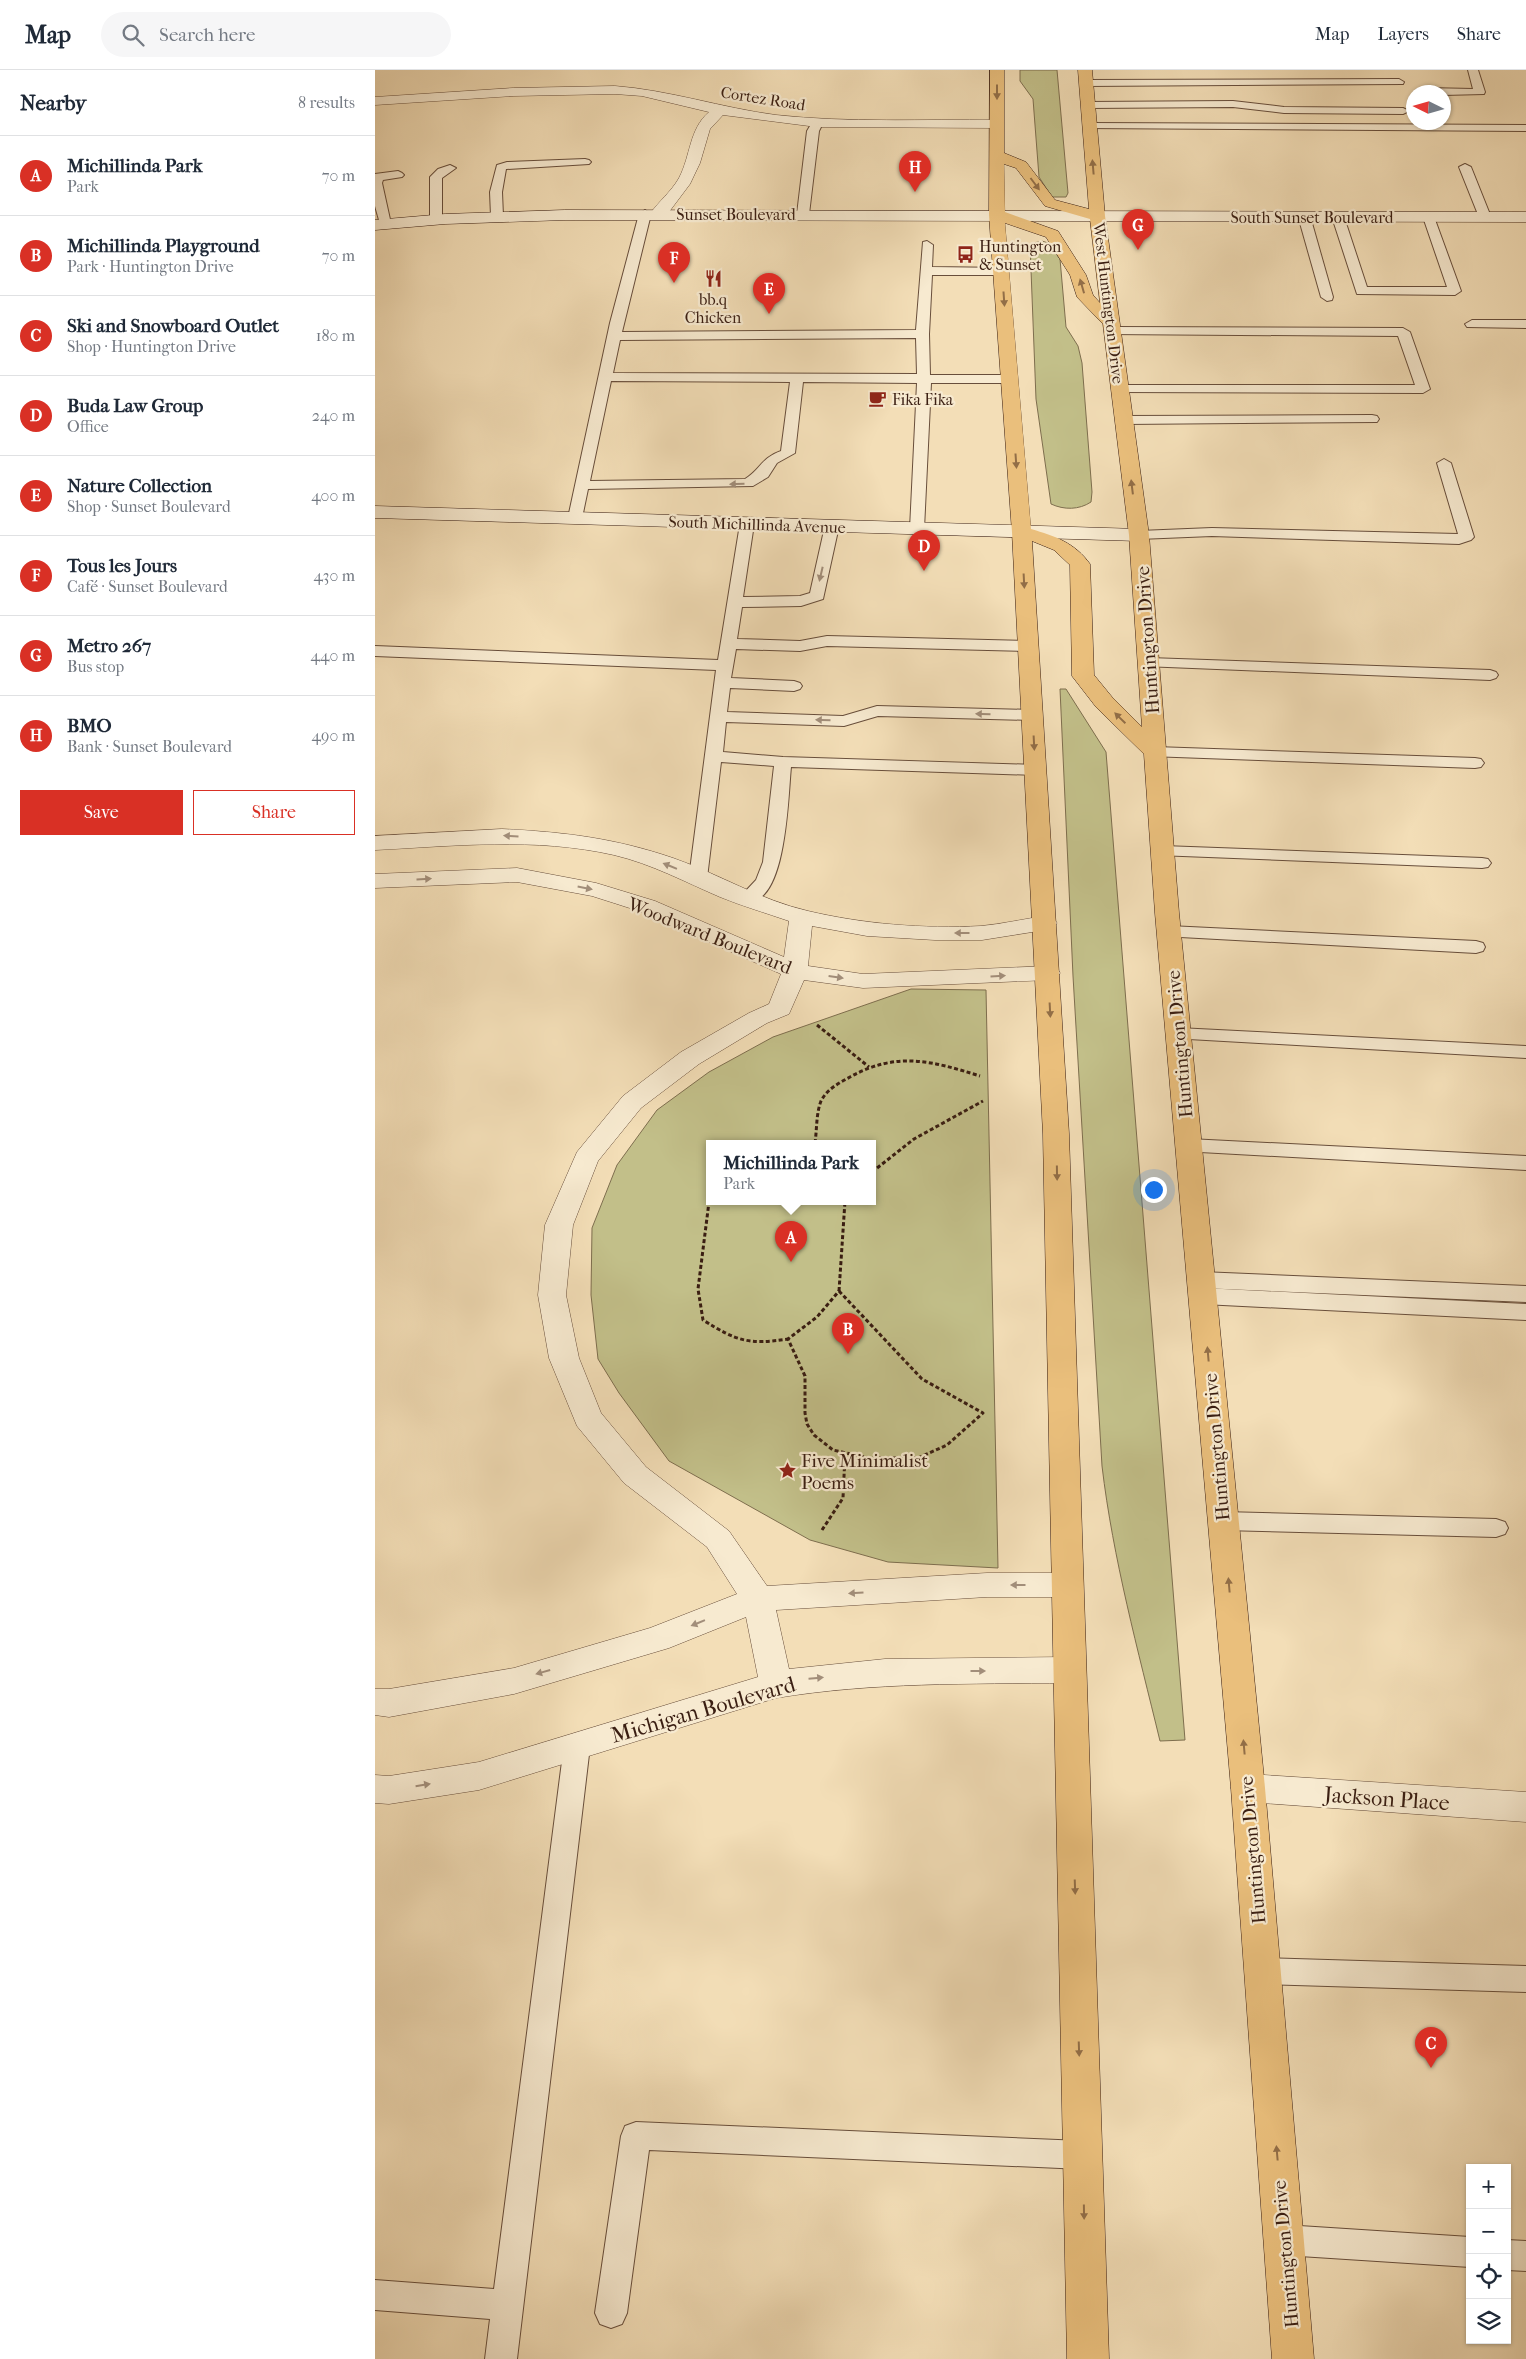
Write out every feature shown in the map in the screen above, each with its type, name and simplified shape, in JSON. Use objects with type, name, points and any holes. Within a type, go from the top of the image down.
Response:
[{"type":"main road","points":[[997,70],[997,215],[1021,532],[1056,1134],[1068,1670],[1087,2359]]},
{"type":"main road","name":"West Huntington Drive","points":[[1085,76],[1097,216],[1139,535]]},
{"type":"main road","points":[[998,156],[1021,165],[1050,203],[1097,216]]},
{"type":"main road","points":[[997,215],[1052,234],[1078,275],[1085,297],[1112,327]]},
{"type":"main road","points":[[1021,532],[1055,542],[1069,550],[1080,564],[1083,676],[1104,702],[1155,752]]},
{"type":"main road","name":"Huntington Drive","points":[[1139,535],[1169,932],[1248,1788],[1293,2359]]},
{"type":"street","points":[[628,76],[642,92]]},
{"type":"street","name":"Cortez Road","points":[[375,101],[513,92],[605,90],[642,92],[720,110],[817,123],[997,124]]},
{"type":"street","points":[[651,214],[671,202],[694,163],[701,130],[710,118],[720,110]]},
{"type":"street","name":"Sunset Boulevard","points":[[380,225],[497,216],[651,214],[1097,216]]},
{"type":"street","name":"South Sunset Boulevard","points":[[1097,216],[1526,217]]},
{"type":"street","name":"South Michillinda Avenue","points":[[375,512],[1139,535]]},
{"type":"street","points":[[375,872],[380,843],[502,836],[562,839],[618,849],[667,864],[729,892],[749,897],[801,917],[867,929],[935,933],[982,933],[1045,923]]},
{"type":"street","name":"Woodward Boulevard","points":[[375,882],[517,875],[595,890],[647,906],[795,971],[863,981],[1048,973]]},
{"type":"street","points":[[775,1685],[758,1599],[718,1539],[635,1475],[588,1418],[564,1358],[552,1295],[559,1225],[586,1158],[632,1102],[690,1058],[758,1018],[780,1008],[795,971],[801,917]]},
{"type":"street","points":[[375,1702],[389,1703],[514,1680],[657,1639],[758,1599],[987,1585],[1067,1585]]},
{"type":"street","name":"Michigan Boulevard","points":[[375,1789],[389,1790],[479,1776],[775,1685],[808,1679],[900,1672],[1068,1670]]},
{"type":"street","name":"Jackson Place","points":[[1248,1788],[1526,1807]]},
{"type":"lane","points":[[1451,91],[1480,92],[1473,70]]},
{"type":"lane","points":[[1085,76],[1399,82]]},
{"type":"lane","points":[[1088,105],[1233,104],[1284,110],[1403,111]]},
{"type":"lane","points":[[803,214],[813,130],[817,123]]},
{"type":"lane","points":[[1089,126],[1526,128]]},
{"type":"lane","points":[[497,216],[496,192],[501,167],[507,164],[585,162]]},
{"type":"lane","points":[[1465,167],[1485,217]]},
{"type":"lane","points":[[436,220],[436,177],[442,171],[450,168]]},
{"type":"lane","points":[[380,225],[376,183],[378,177],[398,175]]},
{"type":"lane","points":[[575,518],[615,336],[651,214]]},
{"type":"lane","points":[[1304,216],[1327,297]]},
{"type":"lane","points":[[1338,217],[1362,291],[1455,292],[1429,217]]},
{"type":"lane","points":[[917,529],[924,378],[922,334],[927,245]]},
{"type":"lane","points":[[926,271],[1002,270]]},
{"type":"lane","points":[[1472,324],[1526,324]]},
{"type":"lane","points":[[1112,327],[1403,332],[1423,389],[1120,388]]},
{"type":"lane","points":[[615,336],[922,334]]},
{"type":"lane","points":[[607,377],[1010,378]]},
{"type":"lane","points":[[583,485],[749,483],[763,474],[765,465],[774,458],[788,454],[797,378]]},
{"type":"lane","points":[[1124,420],[1372,419]]},
{"type":"lane","points":[[1139,535],[1213,532],[1459,539],[1466,537],[1444,463]]},
{"type":"lane","points":[[698,878],[725,664],[747,524]]},
{"type":"lane","points":[[735,602],[801,601],[817,596],[832,526]]},
{"type":"lane","points":[[729,644],[800,646],[827,641],[1028,646]]},
{"type":"lane","points":[[375,651],[725,664]]},
{"type":"lane","points":[[1149,663],[1490,676]]},
{"type":"lane","points":[[723,684],[794,686]]},
{"type":"lane","points":[[719,716],[844,721],[877,711],[1032,715]]},
{"type":"lane","points":[[1155,752],[1475,763]]},
{"type":"lane","points":[[714,756],[783,762],[1035,770]]},
{"type":"lane","points":[[749,897],[764,882],[772,862],[783,762]]},
{"type":"lane","points":[[1163,851],[1482,863]]},
{"type":"lane","points":[[1169,932],[1477,947]]},
{"type":"lane","points":[[1178,1034],[1526,1052]]},
{"type":"lane","points":[[1189,1146],[1526,1163]]},
{"type":"lane","points":[[1202,1288],[1526,1294]]},
{"type":"lane","points":[[1202,1288],[1526,1312]]},
{"type":"lane","points":[[1223,1521],[1496,1528]]},
{"type":"lane","points":[[501,2359],[577,1746]]},
{"type":"lane","points":[[1262,1971],[1526,1979]]},
{"type":"lane","points":[[611,2312],[636,2136],[1082,2155]]},
{"type":"lane","points":[[1284,2240],[1466,2252]]},
{"type":"lane","points":[[1511,2255],[1526,2256]]},
{"type":"lane","points":[[375,2295],[508,2305]]},
{"type":"path","points":[[817,1025],[869,1067]]},
{"type":"path","points":[[816,1140],[818,1113],[825,1095],[842,1081],[869,1067],[911,1058],[937,1063],[980,1076]]},
{"type":"path","points":[[876,1169],[914,1139],[983,1101]]},
{"type":"path","points":[[708,1205],[697,1289],[703,1320],[733,1338],[763,1343],[787,1340],[817,1317],[839,1291],[845,1205]]},
{"type":"path","points":[[787,1340],[800,1362],[806,1381],[804,1400],[807,1424],[823,1444],[845,1455],[878,1459],[920,1458],[944,1447],[983,1413],[951,1397],[922,1379],[839,1291]]},
{"type":"path","points":[[822,1530],[843,1498],[845,1455]]},
{"type":"shaded area","points":[[1020,70],[1057,70],[1068,193],[1066,197],[1052,197],[1039,177],[1033,99],[1020,81]]},
{"type":"shaded area","points":[[1042,241],[1048,243],[1060,259],[1066,327],[1078,346],[1082,363],[1092,492],[1091,502],[1076,508],[1066,508],[1051,504],[1036,399],[1030,244]]},
{"type":"shaded area","points":[[1060,689],[1066,689],[1106,752],[1185,1740],[1160,1741],[1119,1570],[1102,1466],[1073,976]]},
{"type":"shaded area","points":[[911,989],[986,990],[998,1568],[888,1562],[810,1540],[669,1461],[619,1393],[598,1359],[591,1295],[592,1228],[617,1165],[657,1110],[709,1072],[773,1037]]},
{"type":"place","name":"BMO","points":[[915,192]]},
{"type":"place","name":"Metro 267","points":[[1138,250]]},
{"type":"place","name":"Huntington & Sunset","points":[[965,255]]},
{"type":"place","name":"bb.q Chicken","points":[[713,278]]},
{"type":"place","name":"Tous les Jours","points":[[674,283]]},
{"type":"place","name":"Nature Collection","points":[[769,314]]},
{"type":"place","name":"Fika Fika","points":[[878,399]]},
{"type":"place","name":"Buda Law Group","points":[[924,571]]},
{"type":"place","name":"Michillinda Park","points":[[791,1262]]},
{"type":"place","name":"Michillinda Playground","points":[[848,1354]]},
{"type":"place","name":"Five Minimalist Poems","points":[[787,1471]]},
{"type":"place","name":"Ski and Snowboard Outlet","points":[[1431,2068]]}]
